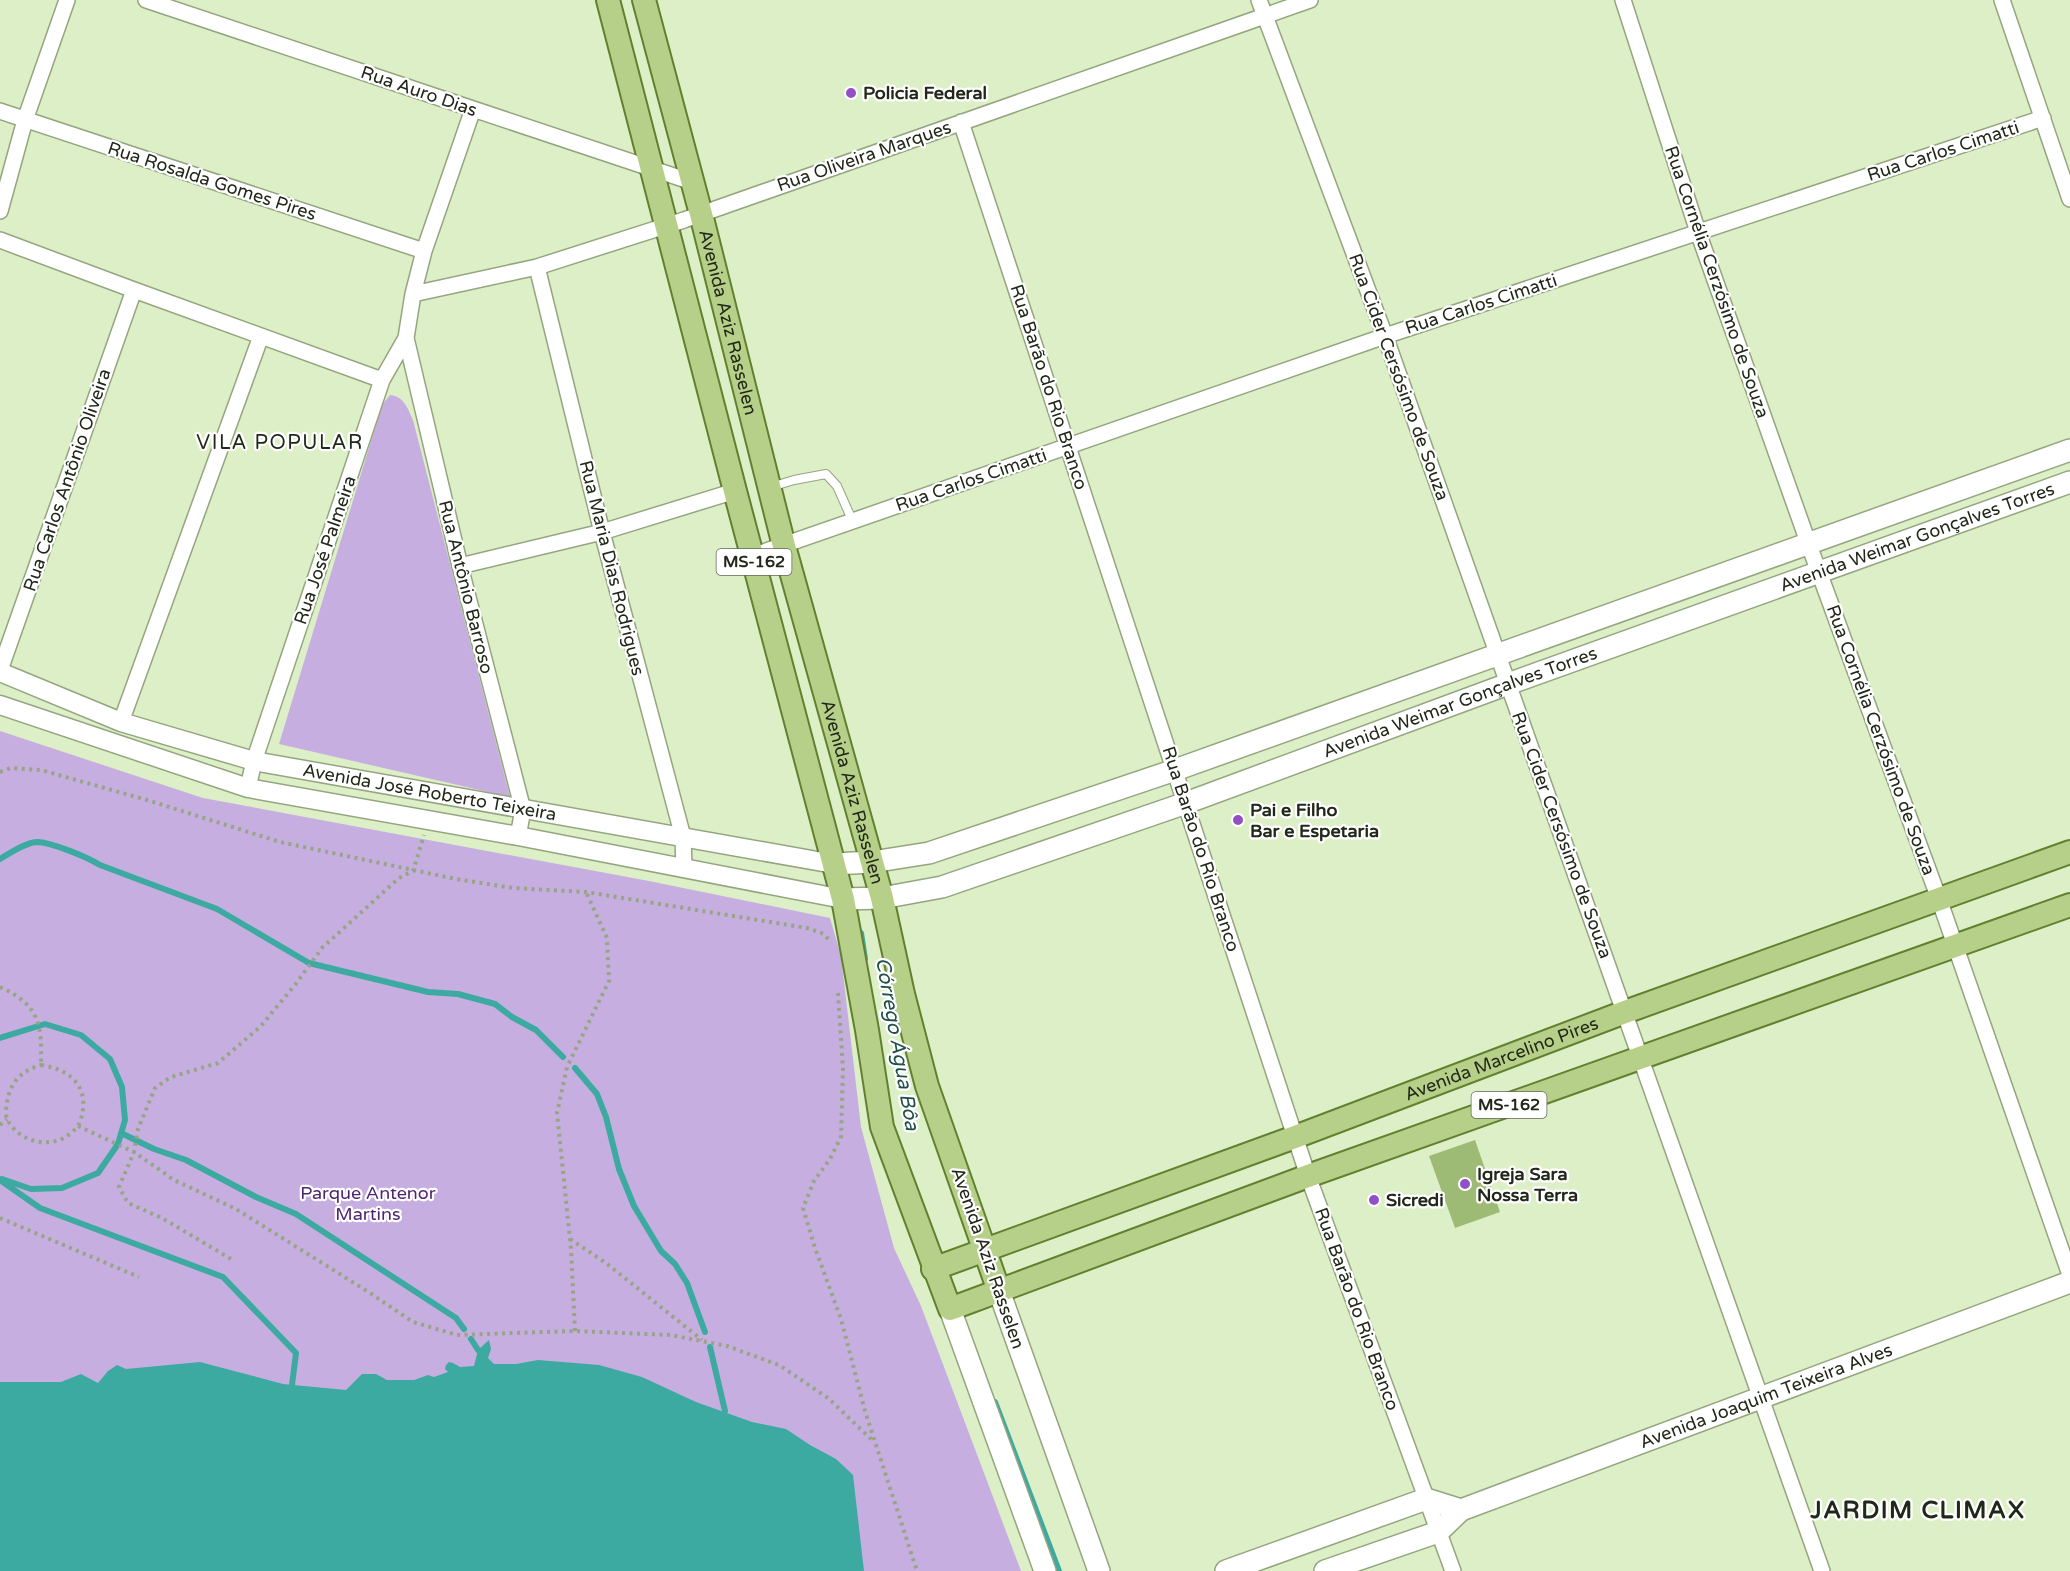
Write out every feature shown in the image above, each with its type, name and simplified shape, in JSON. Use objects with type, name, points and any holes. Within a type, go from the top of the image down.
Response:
[{"type":"main road","name":"Avenida Aziz Rasselen","points":[[608,0],[652,170],[683,219],[769,487],[882,898],[903,994],[927,1086],[1099,1571]]},
{"type":"main road","name":"Avenida Aziz Rasselen","points":[[644,0],[692,182],[683,219],[735,491],[843,899],[882,1127],[1045,1571]]},
{"type":"main road","name":"Avenida Weimar Gonçalves Torres","points":[[872,862],[929,853],[1175,770],[2070,450]]},
{"type":"main road","name":"Avenida Weimar Gonçalves Torres","points":[[843,899],[882,898],[942,887],[1186,803],[1508,684],[2070,482]]},
{"type":"main road","name":"Avenida Marcelino Pires","points":[[933,1269],[1295,1137],[1625,1012],[2070,852]]},
{"type":"main road","name":"Avenida José Roberto Teixeira","points":[[834,864],[872,862]]},
{"type":"main road","name":"MS-162","points":[[950,1309],[1308,1176],[2070,904]]},
{"type":"main road","name":"Avenida Joaquim Teixeira Alves","points":[[1438,1532],[1461,1510],[2070,1282]]},
{"type":"main road","points":[[1226,1571],[1426,1499],[1461,1510]]},
{"type":"main road","points":[[1390,1512],[1402,1544]]},
{"type":"main road","points":[[1325,1571],[1438,1532]]},
{"type":"street","points":[[0,211],[25,120],[68,0]]},
{"type":"street","name":"Rua Auro Dias","points":[[146,0],[692,182]]},
{"type":"street","name":"Rua Cider Cersósimo de Souza","points":[[1259,0],[1385,336],[1822,1571]]},
{"type":"street","name":"Rua Oliveira Marques","points":[[413,294],[537,267],[683,219],[1310,0]]},
{"type":"street","name":"Rua Cornélia Cerzósimo de Souza","points":[[1623,0],[1698,232],[1809,545],[1939,899],[2070,1275]]},
{"type":"street","points":[[2002,0],[2070,199]]},
{"type":"street","name":"Rua José Palmeira","points":[[248,788],[254,761],[382,380],[406,338],[413,294],[424,251],[473,109]]},
{"type":"street","name":"Rua Rosalda Gomes Pires","points":[[0,111],[424,251]]},
{"type":"street","name":"Rua Carlos Cimatti","points":[[752,556],[1385,336],[2043,118]]},
{"type":"street","name":"Rua Barão do Rio Branco","points":[[962,122],[1308,1176],[1453,1571]]},
{"type":"street","points":[[0,240],[382,380]]},
{"type":"street","name":"Rua Maria Dias Rodrigues","points":[[537,267],[602,532],[683,837],[684,869]]},
{"type":"street","name":"Rua Carlos Antônio Oliveira","points":[[0,671],[134,290]]},
{"type":"street","points":[[121,722],[261,336]]},
{"type":"street","name":"Rua Antônio Barroso","points":[[406,338],[460,566],[523,810],[518,836]]},
{"type":"street","points":[[460,566],[602,532],[735,491]]},
{"type":"street","name":"Avenida José Roberto Teixeira","points":[[0,671],[121,722],[254,761],[834,864]]},
{"type":"street","name":"Avenida José Roberto Teixeira","points":[[0,705],[248,788],[518,836],[843,899]]},
{"type":"lane","points":[[769,487],[826,474],[837,486],[853,522]]},
{"type":"path","points":[[0,772],[11,768],[41,770],[147,800],[280,842],[413,871],[489,885],[586,892],[807,928],[824,934],[833,944]]},
{"type":"path","points":[[231,1259],[162,1218],[128,1203],[119,1187],[134,1152],[138,1129],[155,1088],[171,1077],[218,1063],[260,1027],[318,952],[399,878],[413,871],[429,820]]},
{"type":"path","points":[[575,1331],[557,1113],[567,1067],[609,981],[607,938],[586,892]]},
{"type":"path","points":[[837,985],[843,1069],[841,1137],[830,1159],[814,1181],[803,1208],[841,1319],[865,1412],[917,1571]]},
{"type":"path","points":[[0,987],[31,1007],[42,1036],[41,1065]]},
{"type":"path","points":[[41,1065],[63,1071],[78,1084],[83,1104],[78,1126],[60,1140],[44,1143],[31,1140],[21,1135],[7,1119],[6,1108],[10,1088],[21,1073],[41,1065]]},
{"type":"path","points":[[0,1125],[7,1119]]},
{"type":"path","points":[[78,1126],[134,1152],[174,1180],[236,1209],[413,1322],[457,1335],[575,1331],[671,1335],[727,1346],[779,1365],[828,1398],[876,1444]]},
{"type":"path","points":[[0,1218],[139,1276]]},
{"type":"path","points":[[569,1238],[615,1270],[703,1341]]},
{"type":"green space","points":[[390,395],[402,400],[413,420],[510,797],[279,744],[382,405]]},
{"type":"green space","name":"Parque Antenor Martins","points":[[0,731],[203,798],[649,881],[830,918],[841,956],[861,1127],[894,1248],[921,1306],[1021,1571],[0,1571]]},
{"type":"water","points":[[489,1340],[491,1349],[488,1358],[494,1364],[516,1364],[538,1360],[599,1365],[642,1377],[696,1402],[752,1422],[786,1429],[836,1459],[853,1475],[864,1571],[0,1571],[0,1382],[61,1382],[81,1374],[98,1383],[108,1371],[117,1365],[126,1369],[200,1362],[283,1384],[346,1390],[362,1374],[376,1374],[387,1380],[414,1380],[448,1372],[445,1369],[449,1362],[460,1367],[474,1366],[478,1350]]},
{"type":"building","name":"Igreja Sara Nossa Terra","points":[[1475,1140],[1500,1212],[1455,1228],[1429,1156]]},
{"type":"waterway","points":[[0,859],[33,842],[44,843],[79,854],[100,865],[217,909],[309,963],[428,992],[458,994],[495,1004],[512,1017],[536,1030],[563,1057]]},
{"type":"waterway","name":"Córrego Água Bôa","points":[[861,933],[865,959]]},
{"type":"waterway","points":[[0,1038],[45,1024],[81,1035],[110,1059],[122,1087],[125,1120],[118,1144],[98,1173],[62,1188],[31,1189],[2,1179]]},
{"type":"waterway","points":[[575,1068],[597,1094],[606,1117],[619,1169],[634,1206],[661,1251],[675,1264],[687,1283],[705,1332]]},
{"type":"waterway","points":[[121,1133],[154,1149],[186,1160],[256,1197],[296,1214],[456,1318],[464,1329]]},
{"type":"waterway","points":[[0,1180],[40,1208],[223,1277],[296,1353],[292,1385]]},
{"type":"waterway","points":[[471,1339],[478,1350]]},
{"type":"waterway","points":[[710,1347],[725,1411]]},
{"type":"waterway","name":"Córrego Água Bôa","points":[[995,1402],[1059,1571]]},
{"type":"place","name":"Policia Federal","points":[[851,93]]},
{"type":"place","name":"Pai e Filho Bar e Espetaria","points":[[1238,820]]},
{"type":"place","name":"Igreja Sara Nossa Terra","points":[[1465,1184]]},
{"type":"place","name":"Sicredi","points":[[1374,1200]]},
{"type":"district","name":"VILA POPULAR","points":[[280,443]]},
{"type":"district","name":"JARDIM CLIMAX","points":[[1918,1510]]}]
